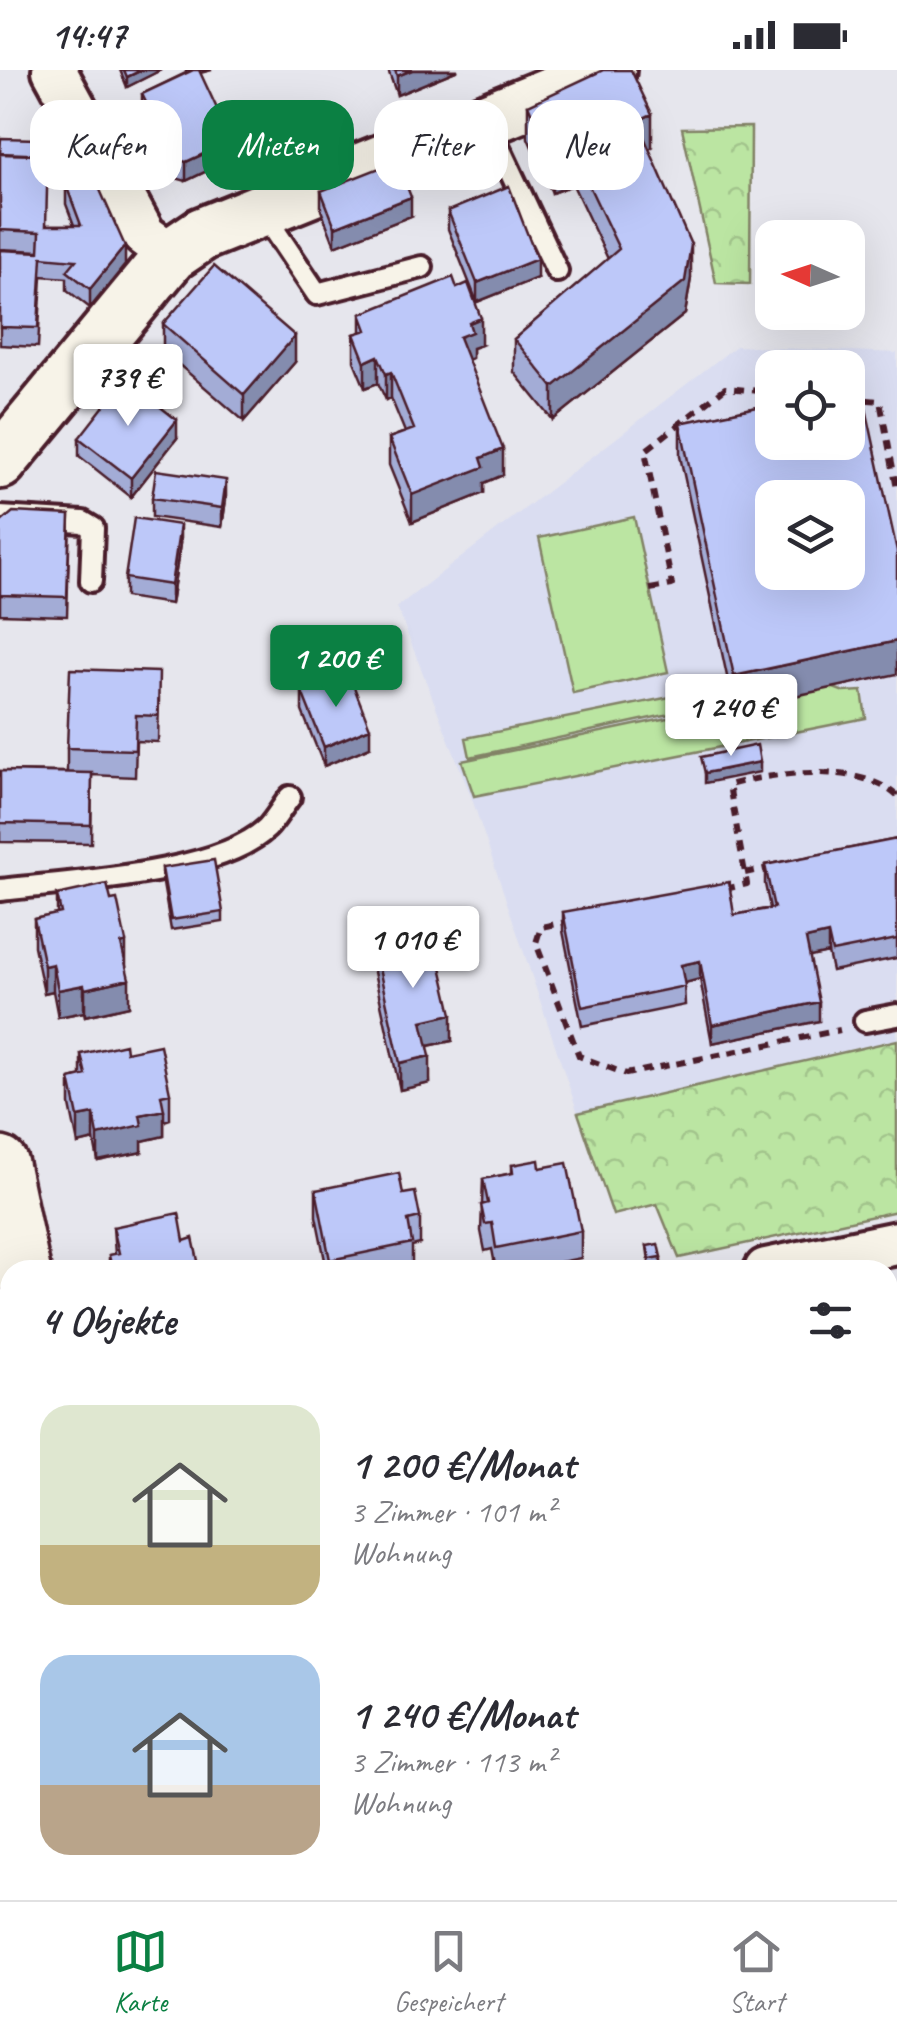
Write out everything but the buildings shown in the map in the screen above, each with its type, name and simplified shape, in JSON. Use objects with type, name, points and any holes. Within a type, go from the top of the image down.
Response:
[{"type":"main road","points":[[0,1165],[20,1260]]},
{"type":"street","points":[[54,70],[144,234],[171,255]]},
{"type":"street","points":[[508,111],[609,70]]},
{"type":"street","points":[[0,462],[171,255],[202,234],[374,165]]},
{"type":"street","points":[[815,1260],[897,1243]]},
{"type":"lane","points":[[508,167],[557,271]]},
{"type":"lane","points":[[261,210],[316,294],[422,267]]},
{"type":"lane","points":[[0,517],[83,522],[93,528],[92,582]]},
{"type":"lane","points":[[0,890],[150,870],[222,854],[266,829],[290,797]]},
{"type":"lane","points":[[865,1021],[897,1015]]},
{"type":"path","points":[[650,589],[672,584],[644,451],[725,388],[755,391]]},
{"type":"path","points":[[865,400],[880,401],[897,489]]},
{"type":"path","points":[[710,892],[747,884],[729,786],[758,777],[794,773],[884,784],[897,796]]},
{"type":"path","points":[[745,873],[783,865]]},
{"type":"path","points":[[579,919],[541,927],[536,943],[579,1056],[626,1074],[828,1034],[865,1021]]},
{"type":"shaded area","points":[[736,346],[828,350],[755,350],[755,460],[865,460],[865,352],[897,353],[897,1040],[578,1113],[472,799],[397,607]]},
{"type":"green space","points":[[751,127],[750,284],[716,283],[682,128]]},
{"type":"green space","points":[[634,517],[668,672],[573,693],[539,538]]},
{"type":"green space","points":[[826,685],[844,692],[862,691],[866,718],[474,796],[462,761]]},
{"type":"green space","points":[[685,694],[688,710],[470,757],[466,738]]},
{"type":"green space","points":[[897,1040],[897,1211],[679,1258],[657,1204],[613,1215],[578,1113]]}]
